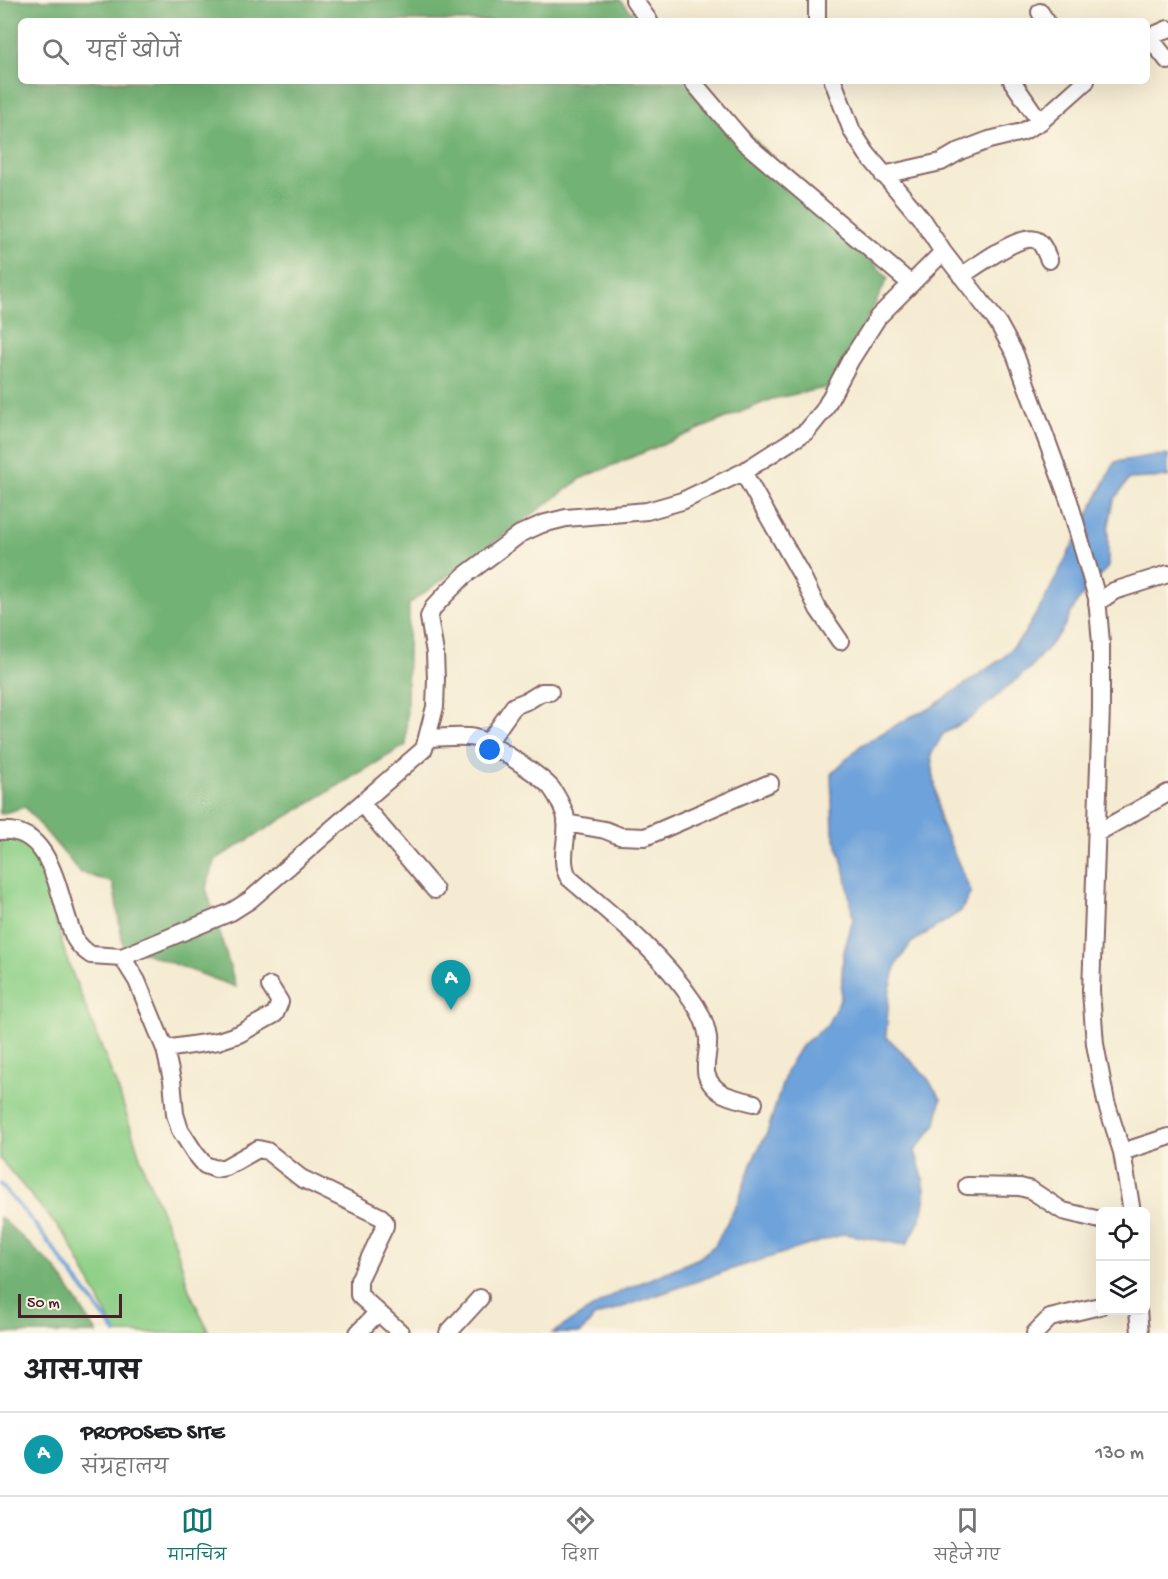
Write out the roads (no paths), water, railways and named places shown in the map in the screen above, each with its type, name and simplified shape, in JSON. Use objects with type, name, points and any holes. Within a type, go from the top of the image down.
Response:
[{"type":"street","points":[[634,0],[647,18]]},
{"type":"street","points":[[817,0],[817,18]]},
{"type":"street","points":[[1150,37],[1168,29]]},
{"type":"street","points":[[1150,40],[1168,61]]},
{"type":"street","points":[[695,84],[745,143],[911,284]]},
{"type":"street","points":[[834,84],[852,131],[867,154],[920,217],[943,252],[998,323],[1015,354],[1069,501],[1097,600],[1101,643],[1091,991],[1094,1033],[1106,1102],[1122,1152],[1131,1207]]},
{"type":"street","points":[[1014,84],[1040,122]]},
{"type":"street","points":[[883,175],[941,162],[960,151],[989,140],[1022,132],[1040,122],[1083,84]]},
{"type":"street","points":[[961,276],[1002,250],[1029,239],[1041,244],[1049,260]]},
{"type":"street","points":[[0,831],[14,831],[29,837],[40,848],[48,860],[76,940],[91,955],[122,957],[240,907],[424,749],[435,707],[435,653],[429,617],[433,608],[464,576],[520,534],[542,524],[566,518],[663,508],[743,472],[807,431],[817,420],[878,317],[943,252]]},
{"type":"street","points":[[743,472],[802,576],[818,609],[840,641]]},
{"type":"street","points":[[1097,600],[1114,591],[1168,574]]},
{"type":"street","points":[[487,744],[514,706],[542,692],[550,692]]},
{"type":"street","points":[[428,738],[471,738],[487,744],[552,788],[565,814],[564,864],[569,878],[657,957],[692,1000],[703,1019],[708,1040],[705,1069],[714,1086],[726,1095],[754,1103]]},
{"type":"street","points":[[566,823],[605,830],[620,836],[645,837],[770,783]]},
{"type":"street","points":[[1097,833],[1168,793]]},
{"type":"street","points":[[362,804],[435,891]]},
{"type":"street","points":[[122,957],[137,981],[165,1049],[172,1080],[175,1114],[180,1130],[205,1165],[216,1169],[226,1167],[251,1151],[258,1149],[267,1151],[301,1178],[381,1217],[385,1226],[357,1288],[359,1294],[377,1313],[401,1333]]},
{"type":"street","points":[[165,1049],[218,1041],[239,1034],[275,1014],[280,1008],[280,1002],[270,986]]},
{"type":"street","points":[[1122,1152],[1168,1137]]},
{"type":"street","points":[[967,1186],[1020,1186],[1031,1190],[1063,1211],[1096,1219]]},
{"type":"street","points":[[448,1333],[480,1298]]},
{"type":"street","points":[[1035,1333],[1050,1318],[1096,1307]]},
{"type":"street","points":[[358,1333],[377,1313]]},
{"type":"street","points":[[1138,1315],[1140,1333]]},
{"type":"water","points":[[1168,455],[1168,477],[1129,479],[1114,500],[1108,529],[1108,567],[1077,602],[1061,632],[1030,668],[971,718],[943,734],[931,755],[940,821],[971,892],[961,911],[911,943],[896,965],[889,993],[886,1036],[926,1076],[941,1099],[936,1124],[915,1151],[923,1179],[925,1200],[920,1220],[906,1245],[844,1234],[729,1270],[594,1317],[581,1333],[552,1333],[615,1294],[699,1258],[715,1245],[738,1202],[753,1159],[767,1133],[787,1069],[801,1046],[827,1025],[841,998],[843,955],[853,919],[845,871],[833,832],[831,774],[860,746],[912,716],[929,709],[1004,657],[1022,637],[1043,603],[1115,462]]},
{"type":"waterway","points":[[0,1184],[34,1223],[116,1333]]},
{"type":"place","name":"PROPOSED SITE","points":[[451,1010]]}]
